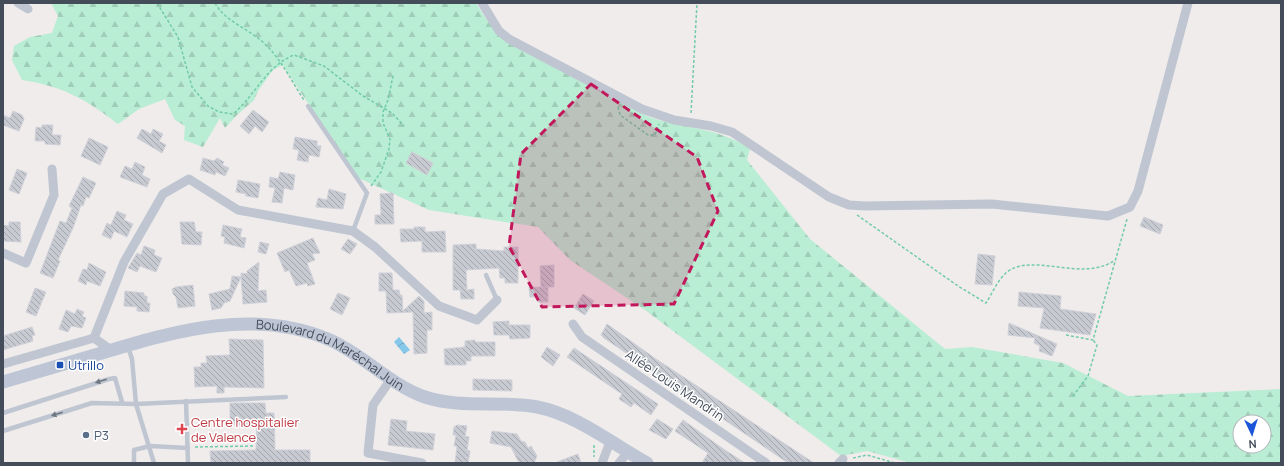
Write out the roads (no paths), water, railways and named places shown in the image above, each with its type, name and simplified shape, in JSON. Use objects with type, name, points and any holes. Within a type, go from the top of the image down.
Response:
[{"type":"main road","name":"Boulevard du Maréchal Juin","points":[[3,382],[128,345],[195,328],[236,323],[278,327],[296,330],[330,340],[358,355],[391,379],[424,397],[446,402],[465,404],[516,404],[553,411],[570,418],[609,445],[628,452],[647,463]]},
{"type":"street","points":[[18,3],[28,9]]},
{"type":"street","points":[[482,3],[499,31],[509,39],[642,108],[690,123],[711,126],[732,132],[829,197],[849,205],[992,204],[1108,216],[1130,207],[1138,191],[1188,3]]},
{"type":"street","points":[[3,253],[26,263],[54,195],[52,169]]},
{"type":"street","points":[[94,338],[124,262],[163,194],[189,179],[238,210],[353,231],[375,247],[439,306],[477,320],[497,300]]},
{"type":"street","name":"Allée Louis Mandrin","points":[[573,324],[582,337],[766,463]]},
{"type":"street","points":[[94,338],[111,350]]},
{"type":"street","points":[[3,364],[94,338]]},
{"type":"street","points":[[391,379],[373,405],[368,453],[422,463]]},
{"type":"street","points":[[598,461],[609,445]]},
{"type":"street","points":[[619,463],[628,452]]},
{"type":"lane","points":[[308,106],[367,193],[353,231]]},
{"type":"lane","points":[[486,275],[497,300]]},
{"type":"lane","points":[[128,345],[132,359],[136,404],[154,463]]},
{"type":"lane","points":[[3,413],[115,378],[122,402]]},
{"type":"lane","points":[[3,431],[92,402],[122,402],[136,404],[286,397]]},
{"type":"lane","points":[[186,401],[188,463]]},
{"type":"lane","points":[[134,463],[134,450],[150,446],[188,448]]},
{"type":"water","points":[[399,337],[410,350],[404,354],[394,342]]},
{"type":"place","name":"Utrillo","points":[[60,365]]},
{"type":"place","name":"Centre hospitalier de Valence","points":[[182,429]]},
{"type":"place","name":"P3","points":[[86,435]]}]
